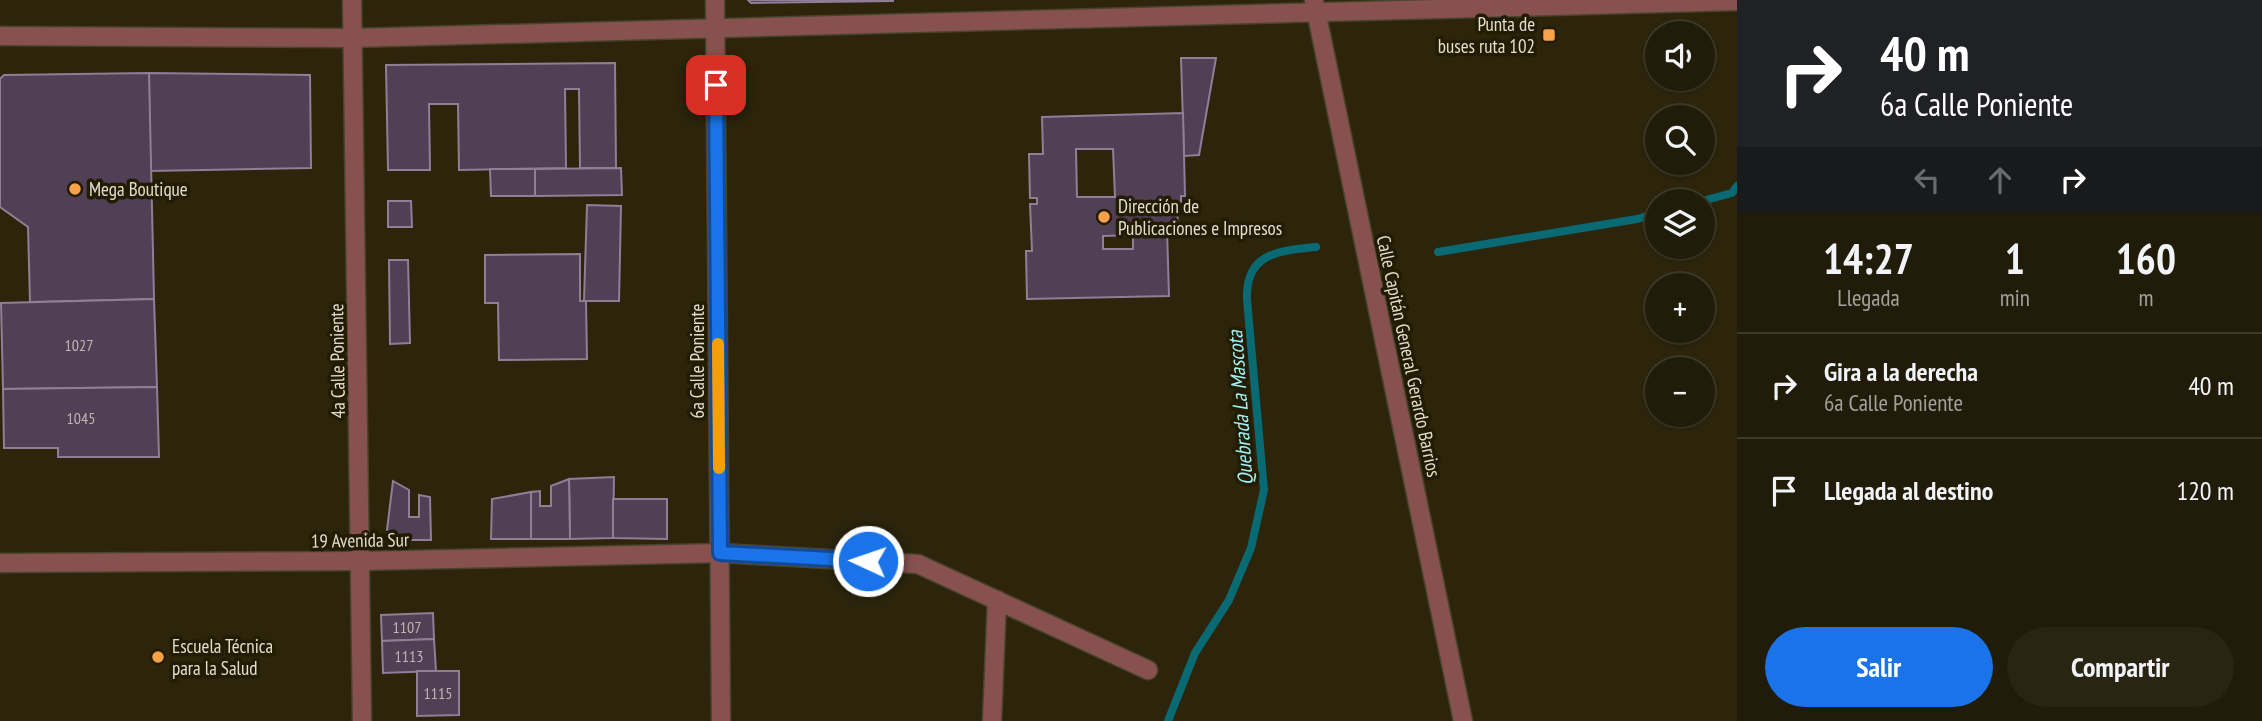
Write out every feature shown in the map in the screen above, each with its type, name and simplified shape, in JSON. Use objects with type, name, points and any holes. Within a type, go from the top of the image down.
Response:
[{"type":"street","name":"4a Calle Poniente","points":[[352,0],[362,721]]},
{"type":"street","name":"6a Calle Poniente","points":[[715,0],[721,721]]},
{"type":"street","points":[[0,36],[354,38],[715,30],[1315,6],[1737,1]]},
{"type":"street","name":"Calle Capitán General Gerardo Barrios","points":[[1315,6],[1463,721]]},
{"type":"street","name":"19 Avenida Sur","points":[[0,563],[360,561],[720,553],[918,564],[1149,670]]},
{"type":"street","points":[[992,721],[997,600]]},
{"type":"building","points":[[748,0],[893,0],[893,1],[751,3]]},
{"type":"building","points":[[1181,58],[1216,58],[1199,155],[1184,156]]},
{"type":"building","points":[[615,63],[616,168],[580,168],[579,89],[565,89],[566,168],[459,170],[458,104],[429,104],[430,170],[388,170],[386,65]]},
{"type":"building","points":[[149,73],[310,75],[311,168],[150,171]]},
{"type":"building","name":"Mega Boutique","points":[[149,73],[154,299],[30,302],[28,227],[0,207],[0,79],[4,75]]},
{"type":"building","name":"Dirección de Publicaciones e Impresos","points":[[1183,113],[1185,196],[1181,196],[1181,202],[1177,203],[1178,229],[1167,229],[1169,296],[1027,299],[1026,251],[1032,251],[1030,204],[1037,204],[1037,198],[1030,198],[1029,154],[1043,154],[1042,117]],"holes":[[[1076,149],[1113,149],[1115,197],[1077,197]],[[1133,235],[1133,249],[1103,249],[1103,236]]]},
{"type":"building","points":[[621,168],[622,195],[535,196],[535,169]]},
{"type":"building","points":[[490,169],[535,169],[535,196],[491,196]]},
{"type":"building","points":[[388,201],[411,201],[412,227],[388,227]]},
{"type":"building","points":[[587,205],[621,206],[619,301],[584,301]]},
{"type":"building","points":[[580,254],[580,301],[586,301],[587,359],[499,360],[498,303],[485,303],[485,255]]},
{"type":"building","points":[[389,260],[408,260],[410,343],[390,344]]},
{"type":"building","points":[[154,299],[157,387],[3,389],[1,303]]},
{"type":"building","points":[[157,387],[159,457],[58,457],[58,448],[4,448],[3,389]]},
{"type":"building","points":[[614,477],[613,538],[570,539],[569,479]]},
{"type":"building","points":[[569,479],[570,539],[531,539],[531,492],[540,491],[540,506],[551,506],[551,486]]},
{"type":"building","points":[[393,481],[409,490],[409,517],[419,517],[419,495],[430,497],[431,540],[397,540],[387,530]]},
{"type":"building","points":[[531,492],[531,539],[491,539],[492,499]]},
{"type":"building","points":[[613,499],[667,499],[667,539],[613,538]]},
{"type":"building","points":[[433,613],[434,639],[382,641],[381,615]]},
{"type":"building","points":[[434,639],[436,671],[383,673],[382,641]]},
{"type":"building","points":[[417,671],[459,671],[459,715],[417,716]]},
{"type":"waterway","name":"Quebrada La Mascota","points":[[1715,198],[1732,193],[1737,186]]},
{"type":"waterway","name":"Quebrada La Mascota","points":[[1438,252],[1645,217]]},
{"type":"waterway","name":"Quebrada La Mascota","points":[[1168,721],[1195,653],[1229,600],[1251,548],[1264,490],[1247,300],[1248,284],[1252,272],[1266,257],[1289,250],[1316,247]]},
{"type":"slow traffic","points":[[718,344],[719,468]]},
{"type":"place","name":"Punta de buses ruta 102","points":[[1549,35]]},
{"type":"place","name":"Mega Boutique","points":[[75,189]]},
{"type":"place","name":"Dirección de Publicaciones e Impresos","points":[[1104,217]]},
{"type":"place","name":"Escuela Técnica para la Salud","points":[[158,657]]},
{"type":"route","points":[[716,85],[720,553],[868,561]]}]
